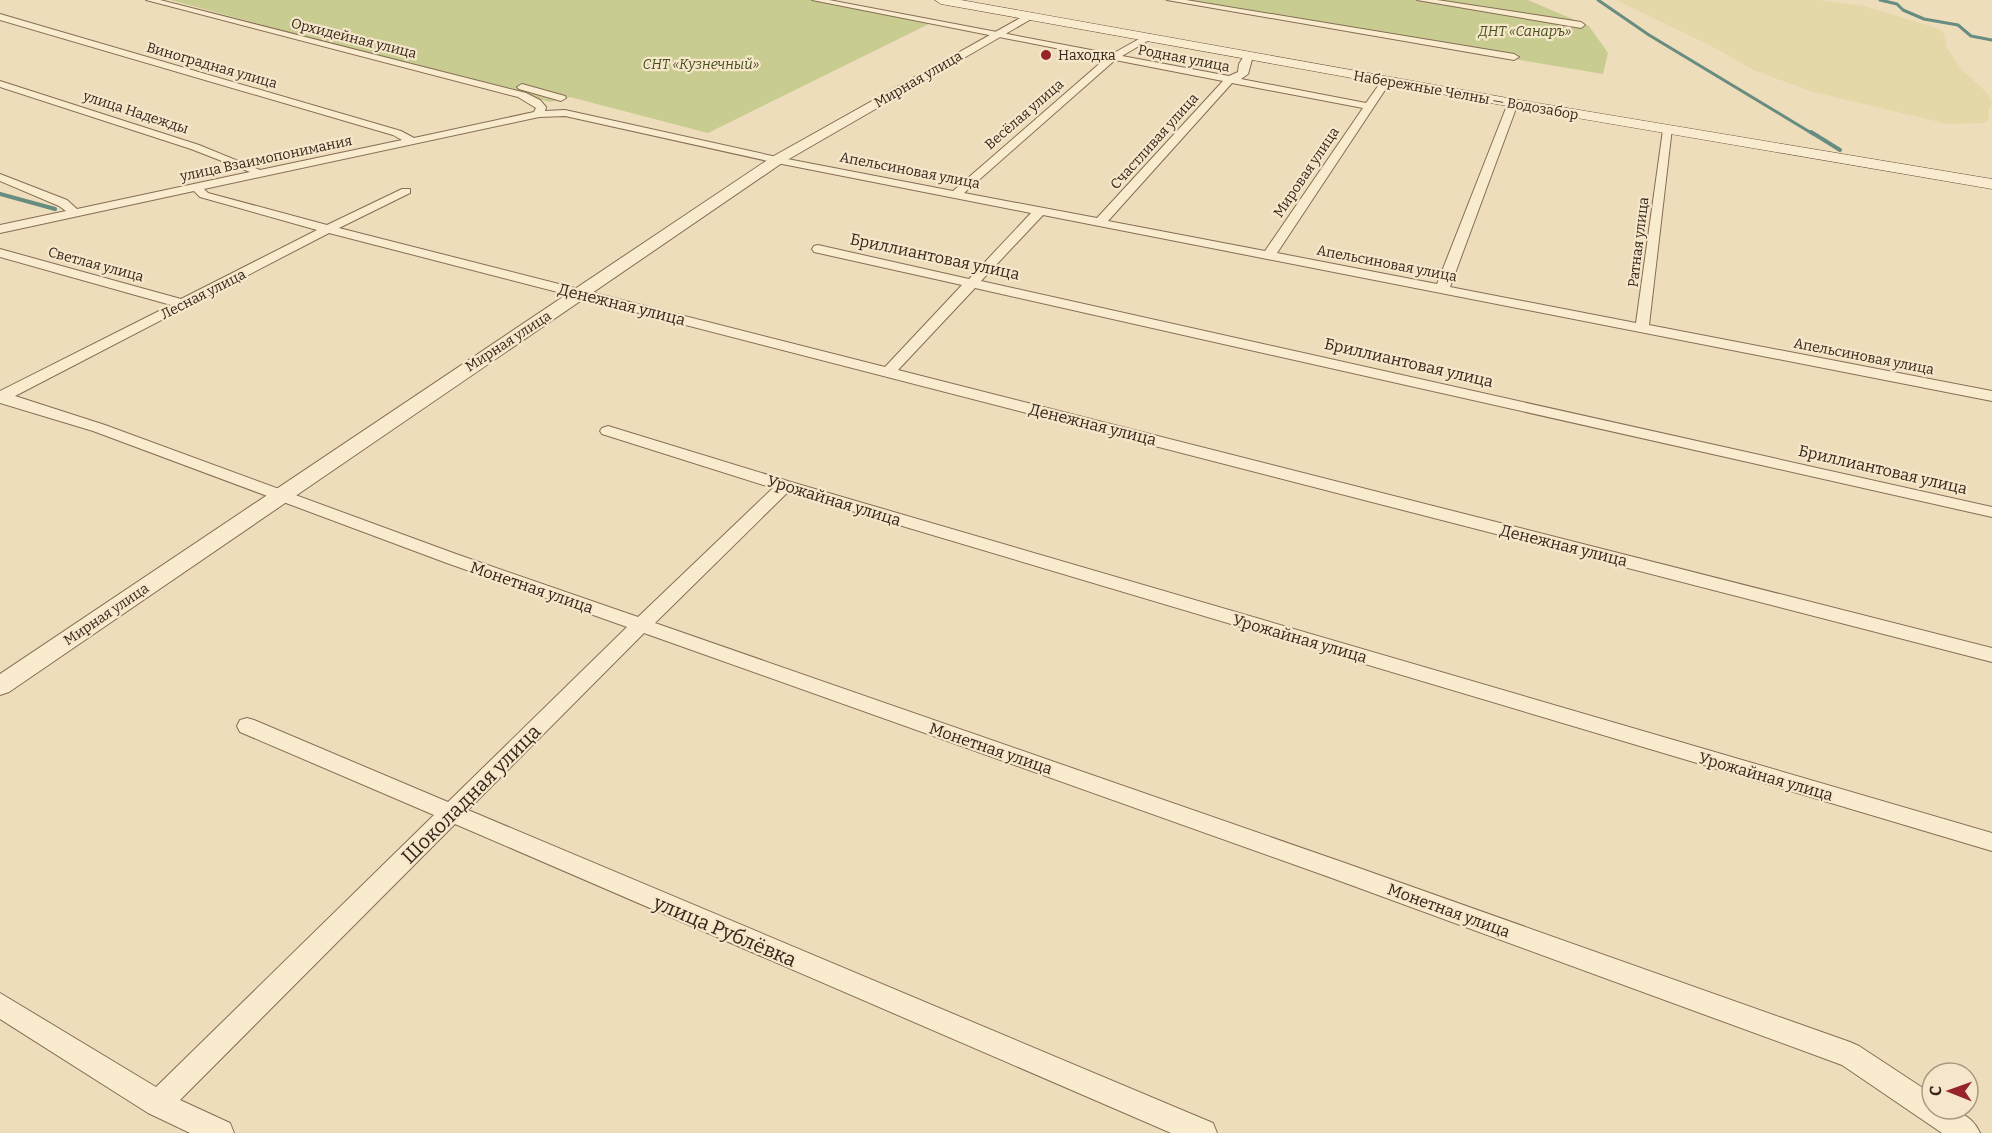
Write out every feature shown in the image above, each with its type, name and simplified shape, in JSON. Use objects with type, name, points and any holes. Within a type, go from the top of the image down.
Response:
[{"type":"main road","name":"Набережные Челны — Водозабор","points":[[941,0],[1513,104],[1992,184]]},
{"type":"street","name":"Орхидейная улица","points":[[150,0],[522,95],[541,107],[539,114]]},
{"type":"street","points":[[190,0],[561,98]]},
{"type":"street","name":"Родная улица","points":[[816,0],[1368,106]]},
{"type":"street","points":[[1171,0],[1514,57]]},
{"type":"street","points":[[1421,0],[1581,25]]},
{"type":"street","name":"Мирная улица","points":[[0,686],[777,160],[1029,16]]},
{"type":"street","name":"Виноградная улица","points":[[0,17],[397,133],[409,137],[414,142]]},
{"type":"street","name":"Весёлая улица","points":[[957,193],[1112,57],[1148,37]]},
{"type":"street","name":"Счастливая улица","points":[[1100,222],[1229,80],[1244,74],[1244,64],[1248,56]]},
{"type":"street","name":"Мировая улица","points":[[1269,255],[1386,81]]},
{"type":"street","name":"улица Надежды","points":[[0,84],[195,147],[254,170],[259,175]]},
{"type":"street","points":[[1442,289],[1513,104]]},
{"type":"street","name":"Апельсиновая улица","points":[[539,114],[565,113],[777,160],[957,193],[1992,396]]},
{"type":"street","name":"улица Взаимопонимания","points":[[0,230],[539,114]]},
{"type":"street","name":"Ратная улица","points":[[1642,327],[1668,130]]},
{"type":"street","points":[[0,177],[63,203],[75,213]]},
{"type":"street","name":"Денежная улица","points":[[197,188],[204,195],[328,229],[1992,655]]},
{"type":"street","name":"Лесная улица","points":[[1,397],[328,229],[406,192]]},
{"type":"street","points":[[888,372],[1040,211]]},
{"type":"street","name":"Бриллиантовая улица","points":[[818,249],[974,282],[1992,512]]},
{"type":"street","name":"Светлая улица","points":[[0,253],[183,304]]},
{"type":"street","name":"Монетная улица","points":[[1,397],[99,428],[450,558],[1325,866],[1850,1055],[1966,1133]]},
{"type":"street","name":"Урожайная улица","points":[[608,431],[785,486],[1992,842]]},
{"type":"street","name":"Шоколадная улица","points":[[158,1104],[641,625],[785,486]]},
{"type":"street","name":"улица Рублёвка","points":[[247,726],[451,815],[1203,1133]]},
{"type":"street","points":[[0,1005],[158,1104],[220,1133]]},
{"type":"shaded area","points":[[1616,0],[1818,0],[1864,6],[1940,29],[1944,33],[1947,48],[1962,70],[1986,92],[1992,101],[1988,112],[1989,119],[1985,123],[1948,124],[1813,92],[1753,70],[1715,48]]},
{"type":"green space","name":"СНТ «Кузнечный»","points":[[170,0],[820,0],[933,22],[708,133],[570,97],[550,102]]},
{"type":"green space","name":"ДНТ «Санаръ»","points":[[1161,0],[1528,0],[1589,26],[1608,53],[1603,74]]},
{"type":"waterway","points":[[1598,0],[1649,35],[1813,134]]},
{"type":"waterway","points":[[1880,0],[1897,4],[1903,10],[1924,19],[1958,25],[1971,36],[1992,40]]},
{"type":"waterway","points":[[1811,132],[1840,150]]},
{"type":"waterway","points":[[0,194],[55,209]]},
{"type":"place","name":"Находка","points":[[1046,55]]}]
